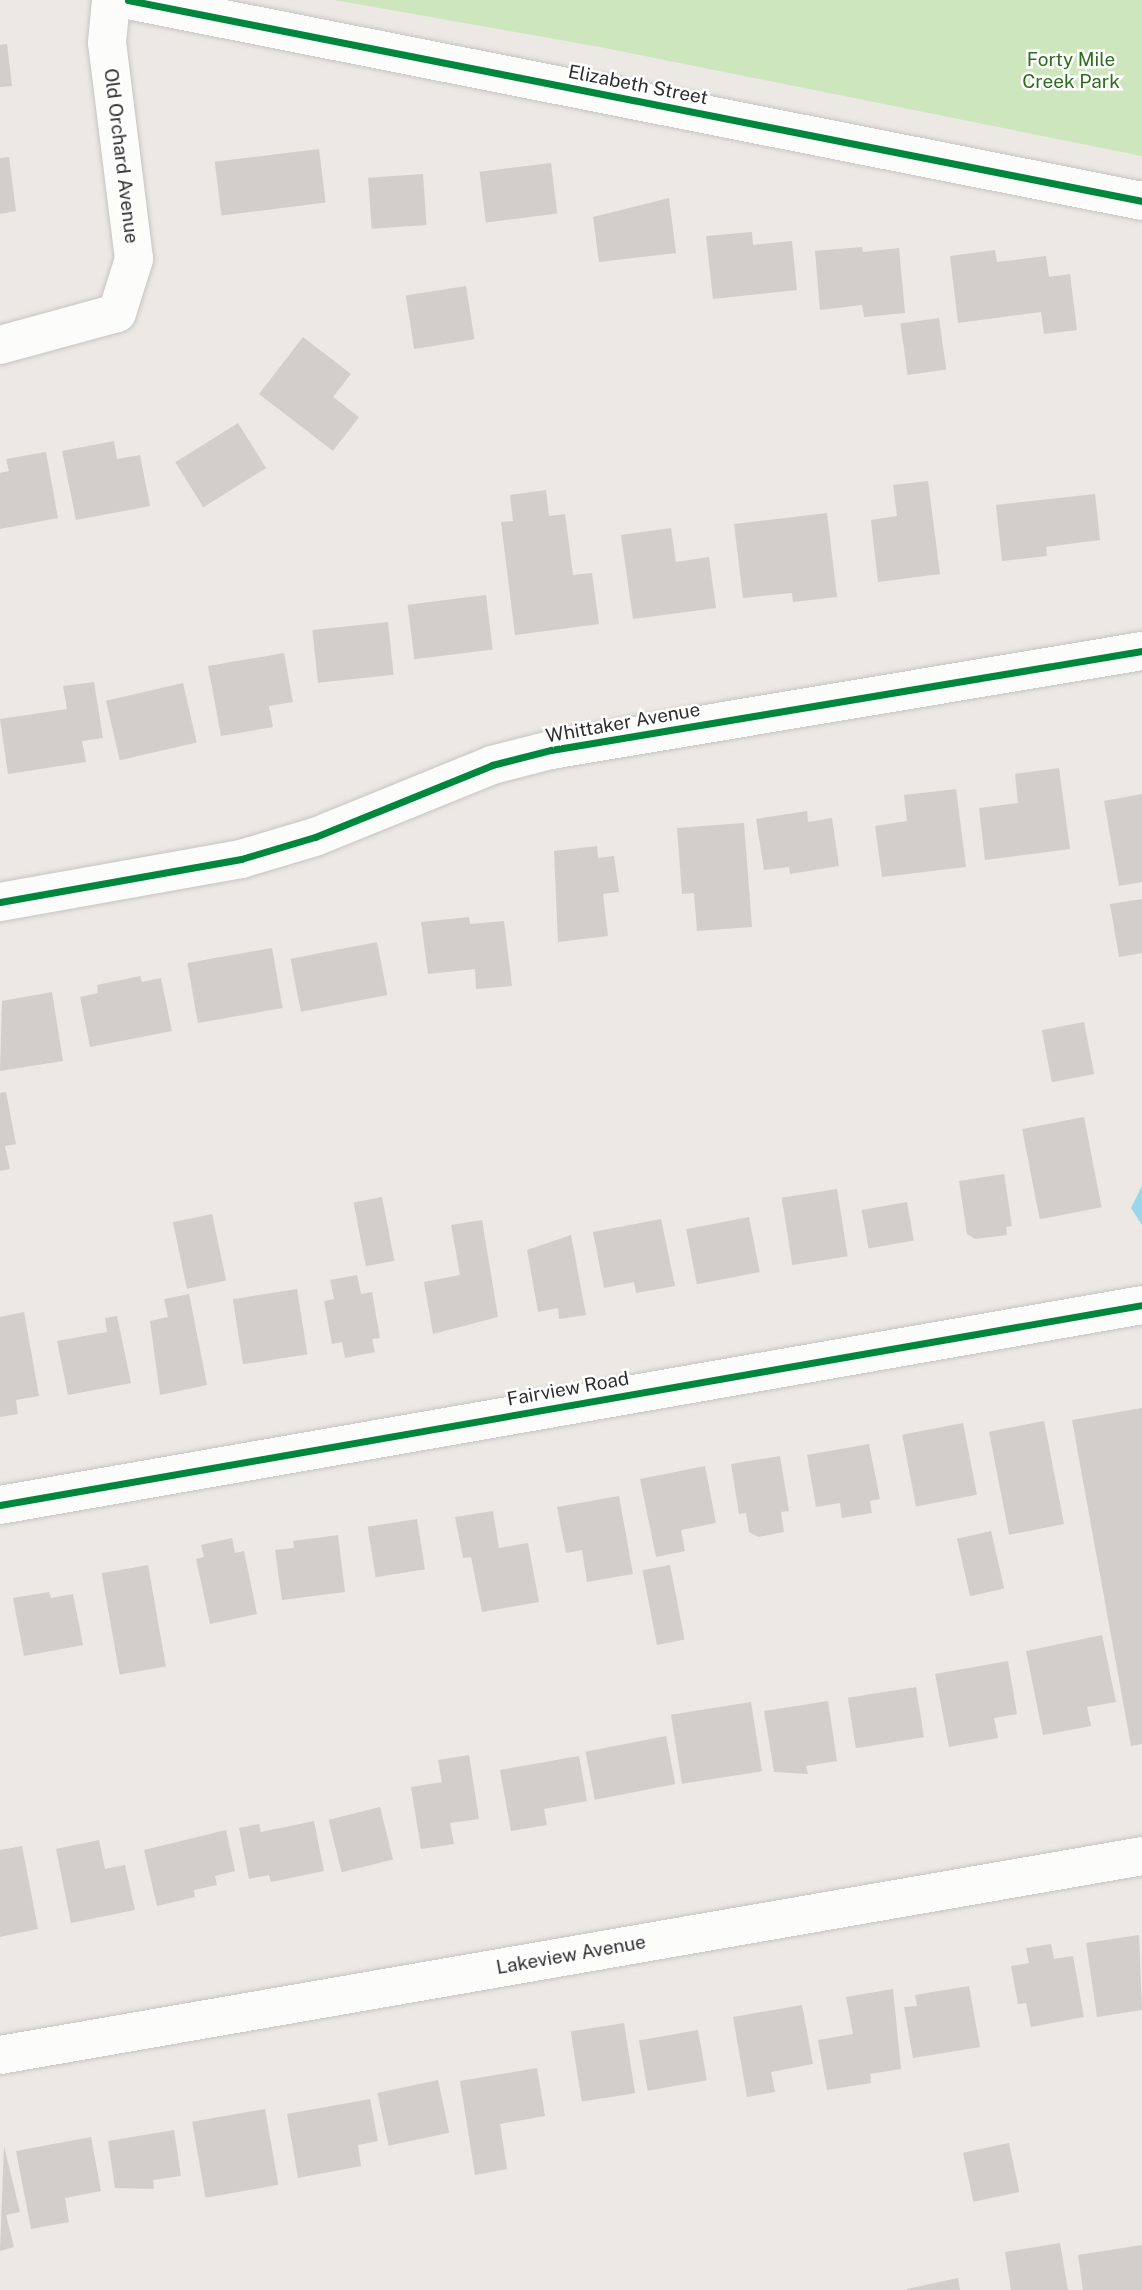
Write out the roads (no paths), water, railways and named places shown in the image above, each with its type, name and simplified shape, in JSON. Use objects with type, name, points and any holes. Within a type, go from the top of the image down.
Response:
[{"type":"street","name":"Old Orchard Avenue","points":[[0,345],[117,313],[134,259],[107,43],[111,0]]},
{"type":"street","name":"Elizabeth Street","points":[[128,0],[1142,201]]},
{"type":"street","name":"Whittaker Avenue","points":[[0,902],[241,859],[316,837],[492,765],[551,750],[1142,651]]},
{"type":"street","name":"Fairview Road","points":[[0,1505],[1142,1305]]},
{"type":"street","name":"Lakeview Avenue","points":[[0,2054],[1142,1856]]},
{"type":"water","points":[[1142,1186],[1142,1225],[1131,1208]]},
{"type":"park label","name":"Forty Mile Creek Park","points":[[1071,71]]}]
